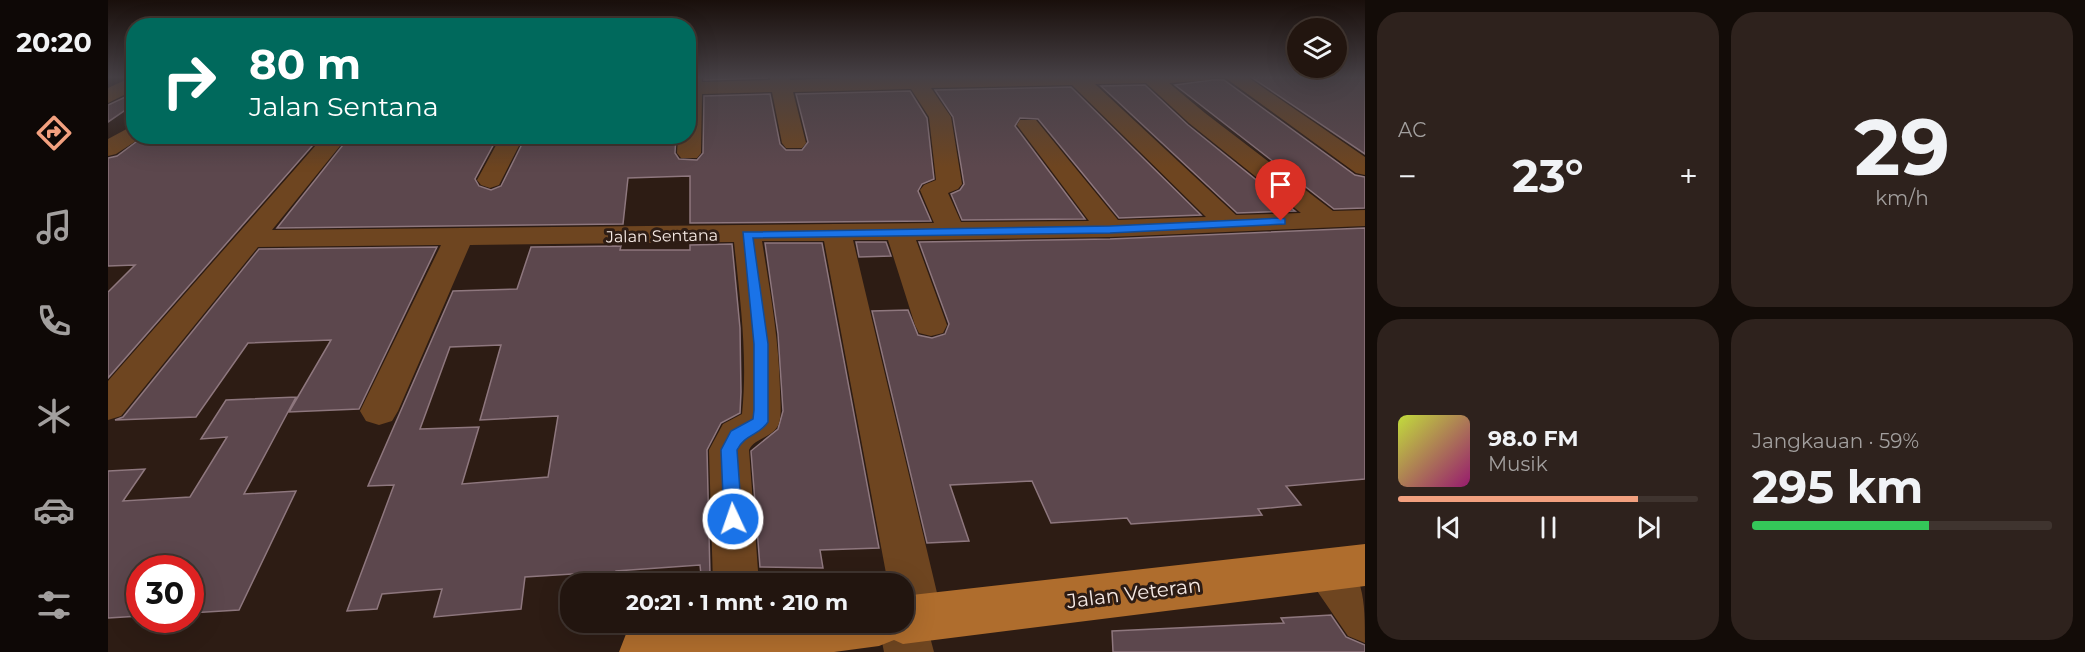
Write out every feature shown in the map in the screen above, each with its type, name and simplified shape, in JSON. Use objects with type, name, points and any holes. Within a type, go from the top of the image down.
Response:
[{"type":"main road","name":"Jalan Veteran","points":[[914,625],[1347,567]]},
{"type":"main road","name":"Jalan Veteran","points":[[645,652],[730,633]]},
{"type":"street","points":[[786,106],[794,143]]},
{"type":"street","points":[[933,106],[940,117],[944,130],[949,184],[933,190],[952,232]]},
{"type":"street","points":[[1106,106],[1228,223]]},
{"type":"street","points":[[1185,106],[1326,219]]},
{"type":"street","points":[[1277,106],[1365,168]]},
{"type":"street","points":[[1028,125],[1110,229]]},
{"type":"street","points":[[108,149],[126,137]]},
{"type":"street","points":[[108,406],[330,144]]},
{"type":"street","points":[[490,180],[509,144]]},
{"type":"street","points":[[689,144],[689,153]]},
{"type":"street","name":"Jalan Sentana","points":[[248,239],[900,233],[1110,229],[1365,218]]},
{"type":"street","points":[[900,233],[931,325]]},
{"type":"street","points":[[837,234],[893,573]]},
{"type":"street","points":[[735,573],[729,450],[737,435],[760,422],[761,410],[761,344],[747,235]]},
{"type":"street","points":[[379,411],[459,238]]},
{"type":"street","points":[[1347,567],[1365,619]]},
{"type":"building","points":[[108,106],[126,106],[126,110],[108,122]]},
{"type":"building","points":[[704,106],[772,106],[780,144],[786,150],[802,150],[808,142],[799,106],[920,106],[927,118],[934,179],[922,184],[918,191],[931,221],[690,223],[690,176],[628,178],[623,224],[277,228],[344,144],[494,144],[475,179],[479,186],[491,190],[501,186],[522,144],[676,144],[675,153],[679,159],[697,160],[703,153]]},
{"type":"building","points":[[946,106],[1091,106],[1201,215],[1119,218],[1038,119],[1020,118],[1015,126],[1085,219],[962,220],[951,194],[960,190],[964,184],[953,117]]},
{"type":"building","points":[[1123,106],[1168,106],[1295,211],[1237,213]]},
{"type":"building","points":[[1202,106],[1260,106],[1355,175],[1365,177],[1365,208],[1334,209]]},
{"type":"building","points":[[1295,106],[1365,106],[1365,154]]},
{"type":"building","points":[[133,144],[314,144],[108,378],[108,292],[135,265],[108,266],[108,158],[117,156]]},
{"type":"building","points":[[1365,228],[1365,479],[1286,486],[1301,505],[1258,509],[1262,515],[1131,524],[1127,518],[1051,523],[1032,481],[950,485],[969,541],[927,543],[872,311],[908,310],[918,335],[932,338],[945,334],[949,324],[919,242],[1110,239]]},
{"type":"building","points":[[856,242],[886,242],[891,256],[859,257]]},
{"type":"building","points":[[765,243],[822,243],[879,548],[820,550],[823,568],[760,567],[751,451],[778,429],[783,411],[778,334]]},
{"type":"building","points":[[732,244],[740,328],[740,413],[721,423],[707,450],[710,573],[701,573],[700,565],[616,571],[616,573],[560,573],[525,577],[521,609],[434,617],[442,589],[382,594],[377,609],[347,611],[394,485],[368,486],[453,291],[517,289],[531,247],[621,246],[620,250],[690,250],[690,245]],"holes":[[[501,345],[480,420],[558,416],[548,477],[462,484],[479,427],[420,429],[450,347]]]},
{"type":"building","points":[[437,247],[359,409],[289,412],[331,340],[248,343],[196,417],[115,420],[123,417],[259,249]]},
{"type":"building","points":[[296,397],[244,494],[296,491],[239,610],[204,612],[204,555],[126,555],[126,617],[108,618],[108,471],[145,469],[123,501],[190,497],[227,437],[201,439],[226,400]]},
{"type":"building","points":[[1331,615],[1346,637],[1365,645],[1365,652],[1113,652],[1112,631],[1284,623],[1281,618]]},
{"type":"route","points":[[733,519],[729,450],[737,435],[760,422],[761,410],[761,344],[747,235],[1110,229],[1281,221]]}]
